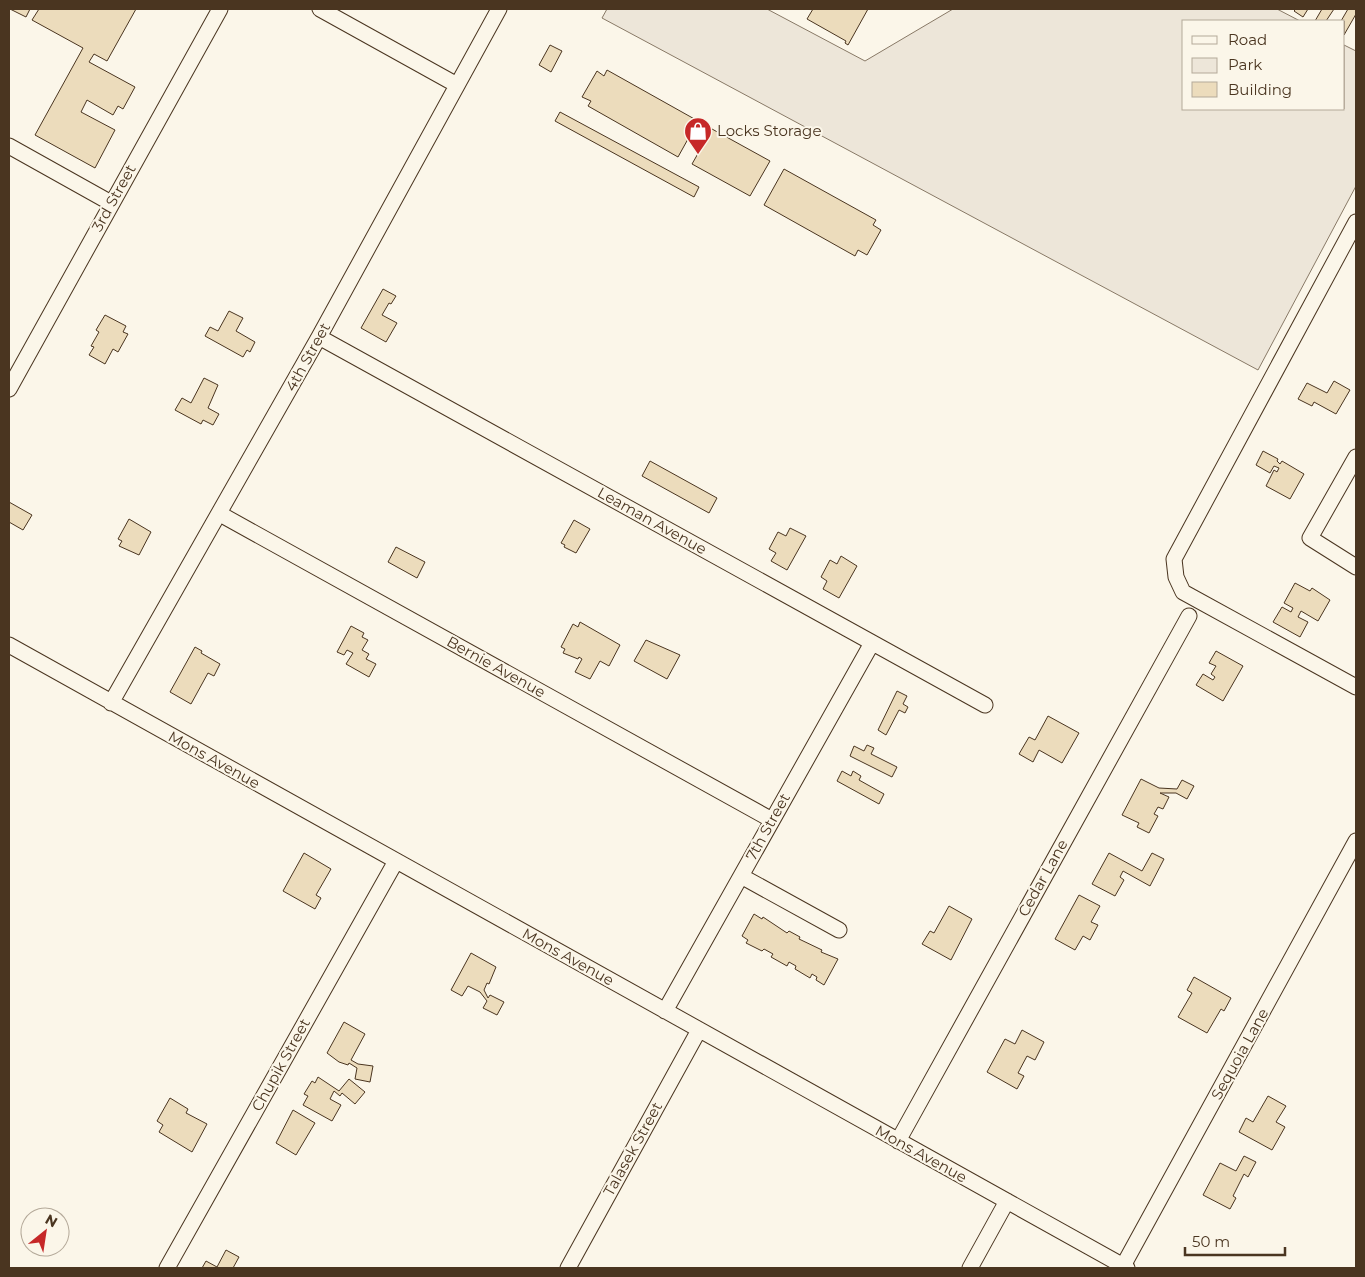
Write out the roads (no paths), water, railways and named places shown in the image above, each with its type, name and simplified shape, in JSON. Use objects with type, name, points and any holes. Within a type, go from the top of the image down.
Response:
[{"type":"street","name":"3rd Street","points":[[9,389],[220,9]]},
{"type":"street","points":[[320,9],[457,85]]},
{"type":"street","name":"4th Street","points":[[112,702],[220,514],[499,9]]},
{"type":"street","points":[[9,146],[111,203]]},
{"type":"street","points":[[1356,222],[1174,559],[1176,577],[1183,592],[1356,686]]},
{"type":"street","name":"Leaman Avenue","points":[[319,336],[985,705]]},
{"type":"street","points":[[1356,457],[1310,538],[1356,566]]},
{"type":"street","name":"Bernie Avenue","points":[[220,514],[772,820]]},
{"type":"street","name":"Cedar Lane","points":[[898,1141],[1189,616]]},
{"type":"street","name":"7th Street","points":[[665,1011],[872,642]]},
{"type":"street","name":"Mons Avenue","points":[[9,645],[1125,1267]]},
{"type":"street","name":"Sequoia Lane","points":[[1125,1267],[1356,841]]},
{"type":"street","name":"Chupik Street","points":[[167,1268],[396,861]]},
{"type":"street","points":[[741,876],[839,930]]},
{"type":"street","name":"Talasek Street","points":[[568,1268],[699,1030]]},
{"type":"street","points":[[970,1268],[1007,1201]]},
{"type":"place","name":"Locks Storage","points":[[698,155]]}]
